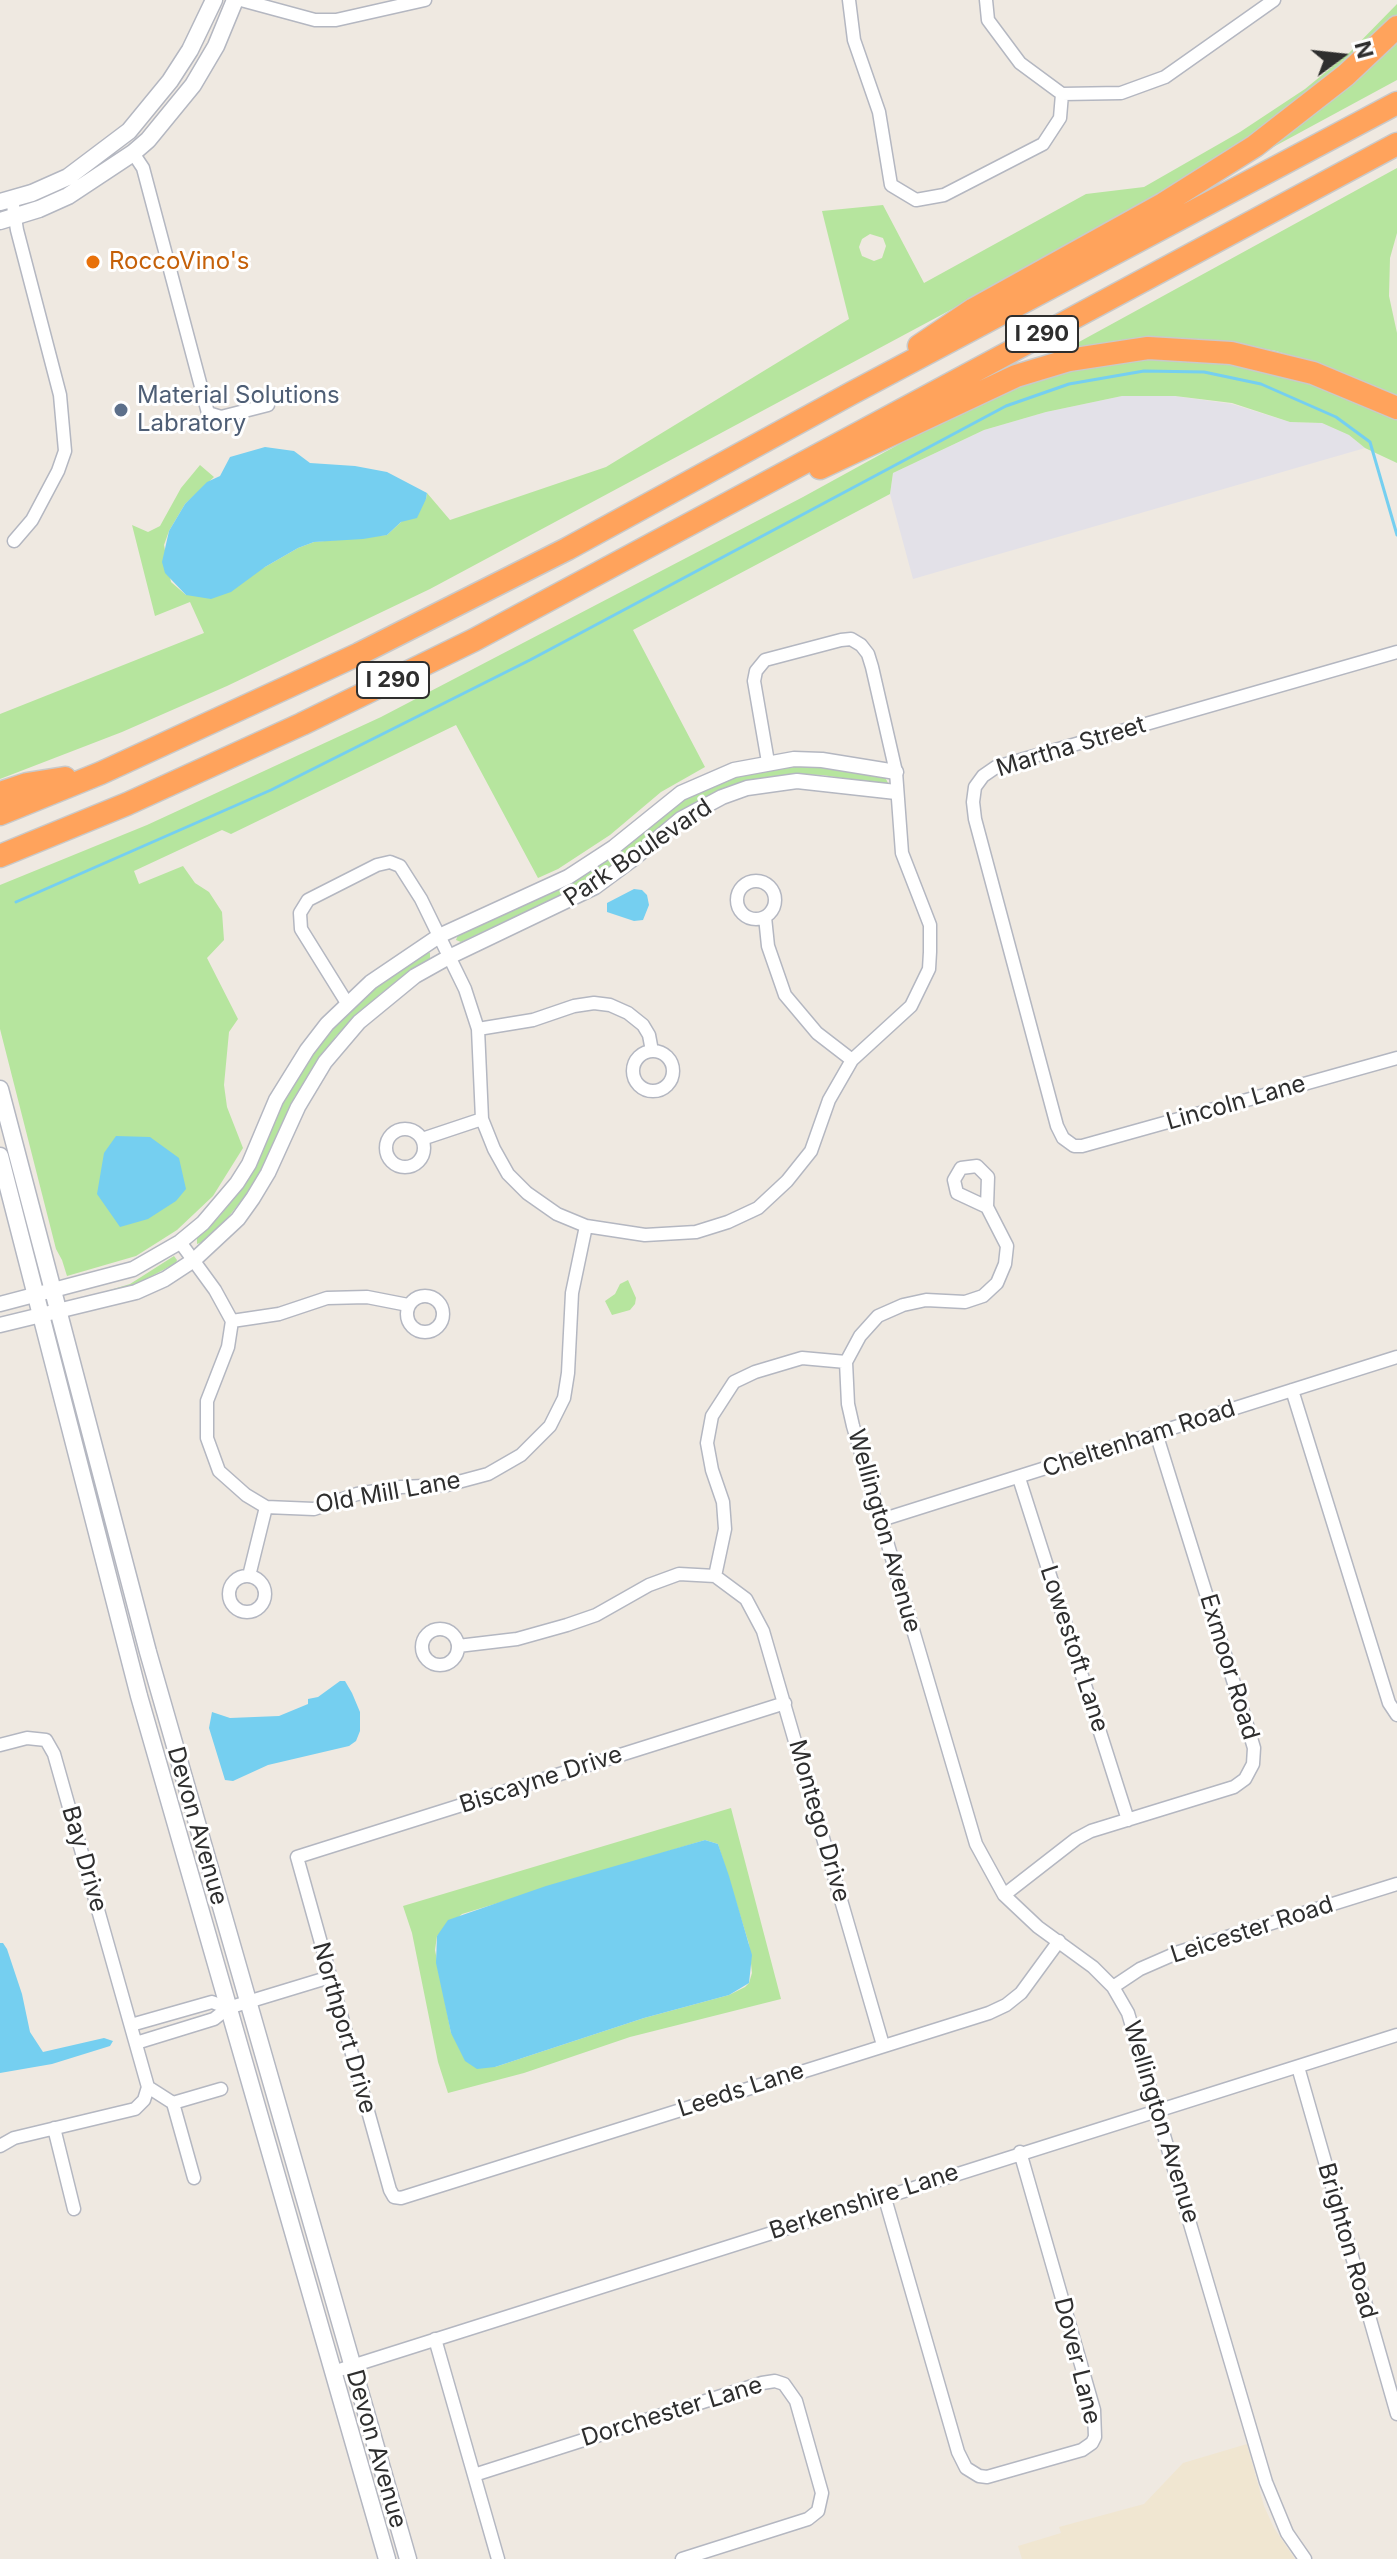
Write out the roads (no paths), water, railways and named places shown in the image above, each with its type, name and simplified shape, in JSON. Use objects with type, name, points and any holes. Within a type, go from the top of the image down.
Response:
[{"type":"highway","points":[[852,393],[974,309],[1163,204],[1255,146],[1346,75],[1397,27]]},
{"type":"highway","name":"I 290","points":[[0,814],[101,773],[359,654],[567,549],[852,393],[1397,103]]},
{"type":"highway","name":"I 290","points":[[0,856],[127,804],[302,724],[474,640],[1397,144]]},
{"type":"highway","points":[[687,525],[856,453],[1016,376],[1069,360],[1148,348],[1231,353],[1313,373],[1397,408]]},
{"type":"highway","points":[[0,793],[27,784],[101,773]]},
{"type":"main road","points":[[6,200],[45,187],[75,172],[129,131],[170,81],[190,50],[214,0]]},
{"type":"main road","points":[[8,218],[68,196],[148,140],[193,85],[238,0]]},
{"type":"main road","name":"Devon Avenue","points":[[0,1089],[148,1652],[408,2559]]},
{"type":"main road","name":"Devon Avenue","points":[[0,1156],[139,1696],[387,2559]]},
{"type":"street","points":[[238,0],[315,20],[382,11],[425,0]]},
{"type":"street","points":[[849,0],[854,40],[879,112],[891,185],[916,200],[944,195],[1043,144],[1060,118],[1062,94]]},
{"type":"street","points":[[986,0],[988,20],[1020,63],[1062,94],[1121,93],[1165,77],[1274,0]]},
{"type":"street","points":[[133,153],[143,168],[208,413],[221,417],[268,405]]},
{"type":"street","points":[[6,200],[8,218],[17,230],[60,395],[65,451],[32,520],[14,541]]},
{"type":"street","points":[[347,1003],[301,929],[300,913],[308,900],[377,865],[390,862],[405,871],[465,989],[478,1029],[482,1119],[508,1174],[527,1193],[557,1214],[586,1226],[645,1235],[696,1232],[758,1208],[787,1181],[811,1151],[829,1100],[852,1060],[911,1006],[929,969],[930,925],[902,853],[896,772],[872,667],[868,654],[851,639],[765,660],[756,671],[754,681],[768,762]]},
{"type":"street","name":"Martha Street","points":[[1074,1146],[1063,1138],[1057,1126],[975,819],[975,787],[983,776],[996,767],[1013,761],[1397,652]]},
{"type":"street","name":"Park Boulevard","points":[[0,1304],[133,1269],[180,1242],[203,1223],[249,1164],[276,1100],[307,1050],[347,1003],[397,962],[439,936],[568,877],[614,847],[681,793],[734,770],[768,762],[822,760],[896,772]]},
{"type":"street","name":"Park Boulevard","points":[[0,1325],[150,1286],[194,1260],[238,1219],[253,1198],[298,1107],[325,1062],[383,1000],[415,976],[585,893],[681,819],[722,797],[747,788],[797,781],[896,792]]},
{"type":"street","points":[[765,917],[768,946],[785,995],[817,1033],[852,1060]]},
{"type":"street","points":[[478,1029],[533,1020],[574,1006],[594,1003],[610,1005],[628,1013],[643,1025],[652,1051]]},
{"type":"street","name":"Lincoln Lane","points":[[1074,1146],[1397,1058]]},
{"type":"street","points":[[422,1139],[482,1119]]},
{"type":"street","points":[[458,1646],[517,1639],[567,1625],[596,1615],[649,1585],[679,1574],[715,1576],[725,1529],[723,1502],[707,1443],[712,1416],[721,1398],[734,1382],[774,1365],[802,1358],[846,1362],[860,1336],[878,1316],[903,1305],[926,1300],[965,1302],[983,1296],[997,1283],[1005,1264],[1007,1246],[987,1207]]},
{"type":"street","name":"Old Mill Lane","points":[[266,1507],[314,1509],[357,1494],[401,1487],[447,1485],[488,1474],[521,1455],[550,1426],[564,1398],[572,1293],[586,1226]]},
{"type":"street","points":[[180,1242],[215,1290],[232,1321],[228,1347],[207,1401],[207,1438],[219,1471],[246,1495],[266,1507],[249,1576]]},
{"type":"street","points":[[232,1321],[279,1314],[327,1298],[367,1297],[408,1305]]},
{"type":"street","name":"Cheltenham Road","points":[[881,1520],[1397,1357]]},
{"type":"street","name":"Wellington Avenue","points":[[846,1362],[848,1404],[971,1830],[983,1860],[1004,1895],[1038,1927],[1093,1967],[1113,1987],[1135,2030],[1266,2482],[1287,2533],[1305,2559]]},
{"type":"street","points":[[1292,1390],[1389,1703],[1397,1715]]},
{"type":"street","name":"Exmoor Road","points":[[1004,1895],[1076,1839],[1234,1787],[1245,1779],[1254,1756],[1156,1433]]},
{"type":"street","name":"Lowestoft Lane","points":[[1019,1478],[1128,1820]]},
{"type":"street","name":"Montego Drive","points":[[715,1576],[746,1599],[763,1631],[883,2045]]},
{"type":"street","name":"Biscayne Drive","points":[[297,1857],[785,1703]]},
{"type":"street","name":"Bay Drive","points":[[0,1745],[27,1738],[46,1740],[54,1754],[148,2087]]},
{"type":"street","name":"Northport Drive","points":[[297,1857],[394,2197]]},
{"type":"street","name":"Leicester Road","points":[[1113,1987],[1140,1969],[1179,1952],[1397,1884]]},
{"type":"street","name":"Leeds Lane","points":[[394,2197],[401,2198],[989,2013],[1006,2005],[1032,1980],[1059,1941]]},
{"type":"street","points":[[136,2043],[214,2019],[228,2008],[330,1977]]},
{"type":"street","points":[[131,2025],[212,2002],[228,2008]]},
{"type":"street","name":"Berkenshire Lane","points":[[333,2372],[1158,2108],[1397,2035]]},
{"type":"street","name":"Brighton Road","points":[[1298,2067],[1397,2414]]},
{"type":"street","points":[[0,2146],[14,2138],[135,2109],[144,2100],[148,2087],[173,2103],[194,2178]]},
{"type":"street","points":[[173,2103],[221,2089]]},
{"type":"street","points":[[54,2128],[74,2209]]},
{"type":"street","name":"Dover Lane","points":[[884,2195],[958,2452],[966,2468],[987,2477],[1082,2450],[1095,2437],[1094,2410],[1020,2152]]},
{"type":"street","points":[[435,2339],[498,2559]]},
{"type":"street","name":"Dorchester Lane","points":[[474,2475],[762,2383],[775,2381],[784,2384],[796,2401],[822,2493],[818,2511],[808,2519],[682,2559]]},
{"type":"water","points":[[265,447],[294,451],[310,463],[387,472],[427,493],[426,499],[417,518],[401,522],[387,535],[314,542],[265,567],[231,592],[211,599],[186,595],[165,573],[162,562],[169,531],[185,504],[207,482],[220,476],[230,457]]},
{"type":"water","points":[[634,889],[642,890],[647,895],[649,905],[643,920],[634,921],[607,912],[607,903]]},
{"type":"water","points":[[116,1136],[150,1137],[179,1158],[186,1189],[176,1201],[148,1219],[120,1227],[97,1194],[104,1153]]},
{"type":"water","points":[[340,1681],[345,1681],[360,1712],[360,1731],[356,1741],[349,1746],[268,1765],[233,1781],[225,1780],[209,1728],[212,1712],[230,1718],[279,1716],[308,1704],[308,1699],[318,1697]]},
{"type":"water","points":[[705,1840],[718,1844],[729,1876],[752,1955],[749,1983],[729,1995],[644,2018],[495,2067],[477,2069],[465,2061],[451,2033],[436,1963],[437,1936],[448,1920],[546,1886]]},
{"type":"water","points":[[0,1943],[7,1949],[22,1994],[30,2032],[43,2052],[104,2038],[113,2041],[110,2046],[52,2064],[0,2073]]},
{"type":"waterway","points":[[16,902],[271,790],[530,660],[1006,406],[1069,384],[1144,371],[1204,372],[1261,384],[1336,417],[1370,442],[1397,535]]},
{"type":"place","name":"RoccoVino's","points":[[93,262]]},
{"type":"place","name":"Material Solutions Labratory","points":[[121,410]]}]
